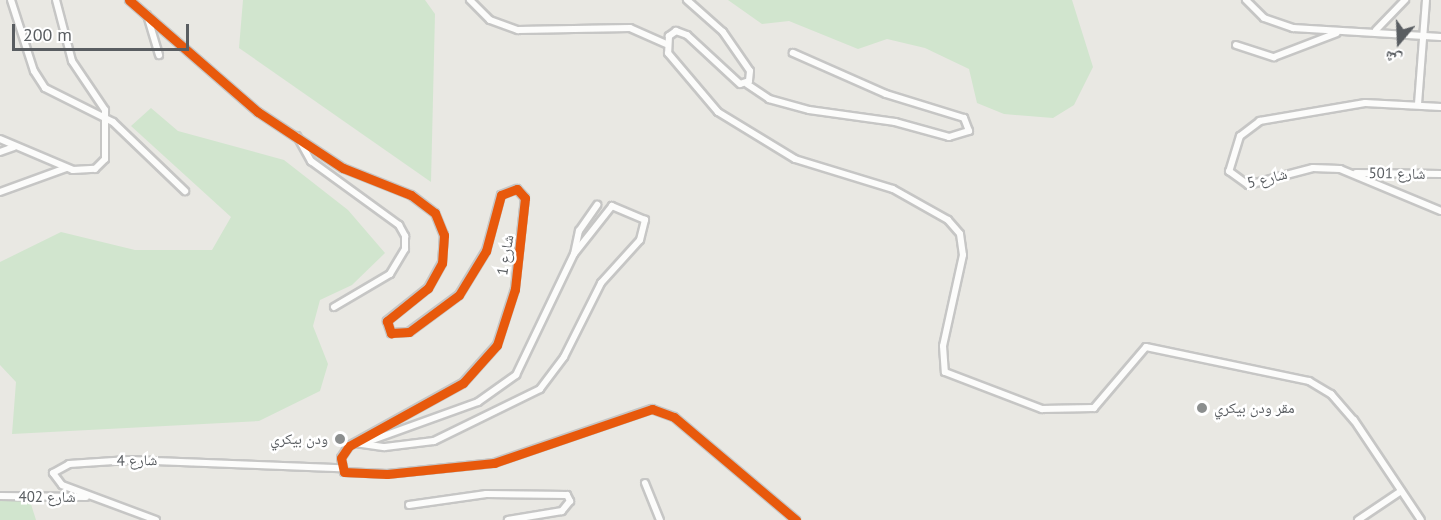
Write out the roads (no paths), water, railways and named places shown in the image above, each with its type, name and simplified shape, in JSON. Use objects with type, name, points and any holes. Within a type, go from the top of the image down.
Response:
[{"type":"street","points":[[11,0],[42,84],[56,97],[107,119]]},
{"type":"street","points":[[56,0],[65,46],[107,119],[185,191]]},
{"type":"street","name":"شارع 1","points":[[129,0],[249,105],[343,168],[421,200],[439,220],[444,235],[442,263],[428,288],[387,321],[395,334],[419,326],[465,288],[486,251],[506,190],[517,189],[527,204],[508,320],[489,357],[459,386],[358,444]]},
{"type":"street","points":[[470,0],[490,20],[518,30],[630,28],[666,44],[699,92],[748,134],[812,166],[893,189],[955,227],[963,255],[943,346],[945,372],[1042,409],[1094,408],[1146,347],[1309,381],[1346,411],[1420,520]]},
{"type":"street","points":[[687,0],[723,32],[749,67],[747,84]]},
{"type":"street","points":[[1246,0],[1256,12],[1284,26],[1340,31],[1376,30],[1441,37]]},
{"type":"street","points":[[1376,30],[1405,0]]},
{"type":"street","points":[[1418,104],[1419,35],[1426,0]]},
{"type":"street","points":[[147,15],[159,56]]},
{"type":"street","points":[[1236,45],[1274,57],[1340,31]]},
{"type":"street","points":[[666,44],[672,33],[681,32],[740,84],[747,84],[769,99],[809,110],[895,122],[949,137],[969,131],[964,118],[886,94],[793,53]]},
{"type":"street","name":"شارع 5","points":[[1441,107],[1365,103],[1260,122],[1240,136],[1229,171],[1248,185],[1313,168],[1352,173],[1441,211]]},
{"type":"street","points":[[0,192],[67,168],[101,165],[109,143],[107,119]]},
{"type":"street","points":[[297,136],[311,161],[399,225],[405,236],[405,249],[390,274],[334,307]]},
{"type":"street","points":[[0,139],[67,168]]},
{"type":"street","points":[[0,152],[14,147]]},
{"type":"street","name":"شارع 501","points":[[1352,173],[1441,174]]},
{"type":"street","points":[[597,205],[579,231],[574,254],[532,350],[508,383],[433,421],[358,444],[342,453],[341,468],[355,476],[494,463],[652,409],[674,417],[796,520]]},
{"type":"street","points":[[358,444],[434,441],[540,389],[564,357],[601,283],[640,240],[645,220],[612,206],[574,254]]},
{"type":"street","name":"شارع 4","points":[[156,520],[56,482],[55,469],[137,459],[341,468]]},
{"type":"street","points":[[645,483],[660,520]]},
{"type":"street","points":[[1358,520],[1401,491]]},
{"type":"street","points":[[409,505],[486,494],[567,495],[570,501],[562,512],[508,520]]},
{"type":"street","name":"شارع 402","points":[[0,496],[94,497]]},
{"type":"place","name":"مقر ودن بيكري","points":[[1202,408]]},
{"type":"place","name":"ودن بيكري","points":[[340,439]]}]
